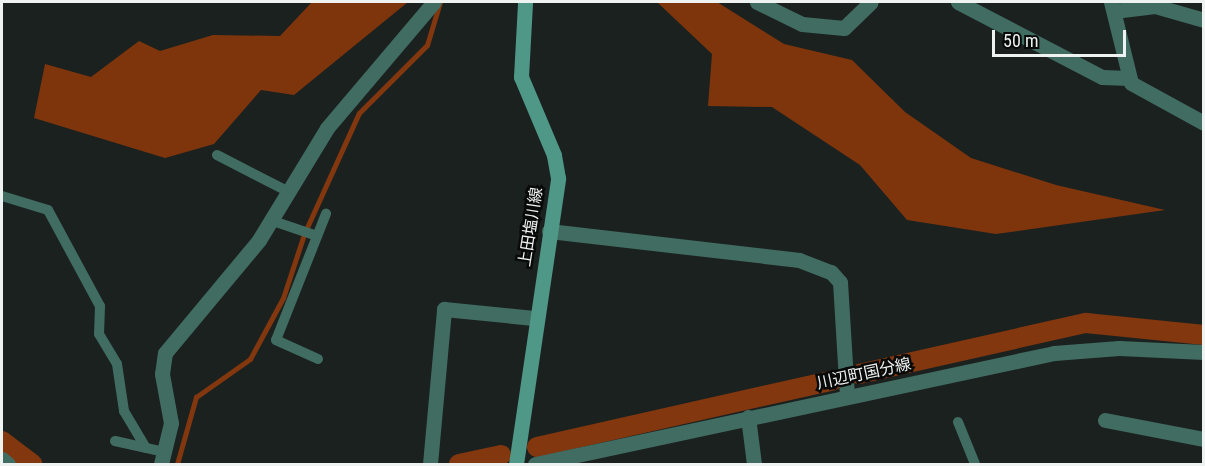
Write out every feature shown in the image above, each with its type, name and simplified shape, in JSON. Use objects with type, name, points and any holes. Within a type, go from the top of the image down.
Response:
[{"type":"main road","name":"上田塩川線","points":[[516,465],[534,318],[558,178],[554,155],[521,77],[525,2]]},
{"type":"street","points":[[757,2],[802,24],[844,28],[871,2]]},
{"type":"street","points":[[163,458],[171,423],[162,374],[165,353],[273,221],[327,128],[432,3]]},
{"type":"street","points":[[968,4],[1102,77],[1129,78]]},
{"type":"street","points":[[1203,20],[1155,6],[1112,6],[1129,78],[1138,90],[1203,123]]},
{"type":"street","points":[[549,231],[800,261],[831,272],[840,282],[847,395]]},
{"type":"street","points":[[429,465],[444,309],[534,318]]},
{"type":"street","name":"川辺町国分線","points":[[535,465],[847,395],[1090,349],[1203,352]]},
{"type":"street","points":[[748,417],[754,465]]},
{"type":"street","points":[[1105,420],[1203,439]]},
{"type":"street","points":[[2,459],[8,465]]},
{"type":"lane","points":[[217,155],[289,192]]},
{"type":"lane","points":[[2,196],[48,210],[100,306],[99,334],[117,364],[124,411],[146,448]]},
{"type":"lane","points":[[318,359],[276,340],[326,214]]},
{"type":"lane","points":[[273,221],[316,236]]},
{"type":"lane","points":[[958,422],[975,465]]},
{"type":"lane","points":[[115,441],[146,448],[163,458]]},
{"type":"shaded area","points":[[312,2],[408,2],[294,95],[261,90],[214,144],[165,158],[34,118],[45,64],[91,77],[139,41],[160,51],[213,35],[280,36]]},
{"type":"shaded area","points":[[657,2],[717,2],[784,44],[852,60],[905,112],[971,158],[1056,185],[1165,210],[996,234],[907,220],[860,165],[772,107],[708,106],[712,54]]},
{"type":"waterway","points":[[177,464],[196,397],[250,359],[283,298],[304,234],[359,113],[427,45],[440,2]]},
{"type":"waterway","points":[[859,374],[1086,323],[1204,335]]},
{"type":"waterway","points":[[537,447],[834,380]]},
{"type":"waterway","points":[[2,441],[32,464]]},
{"type":"waterway","points":[[459,464],[501,455]]}]
